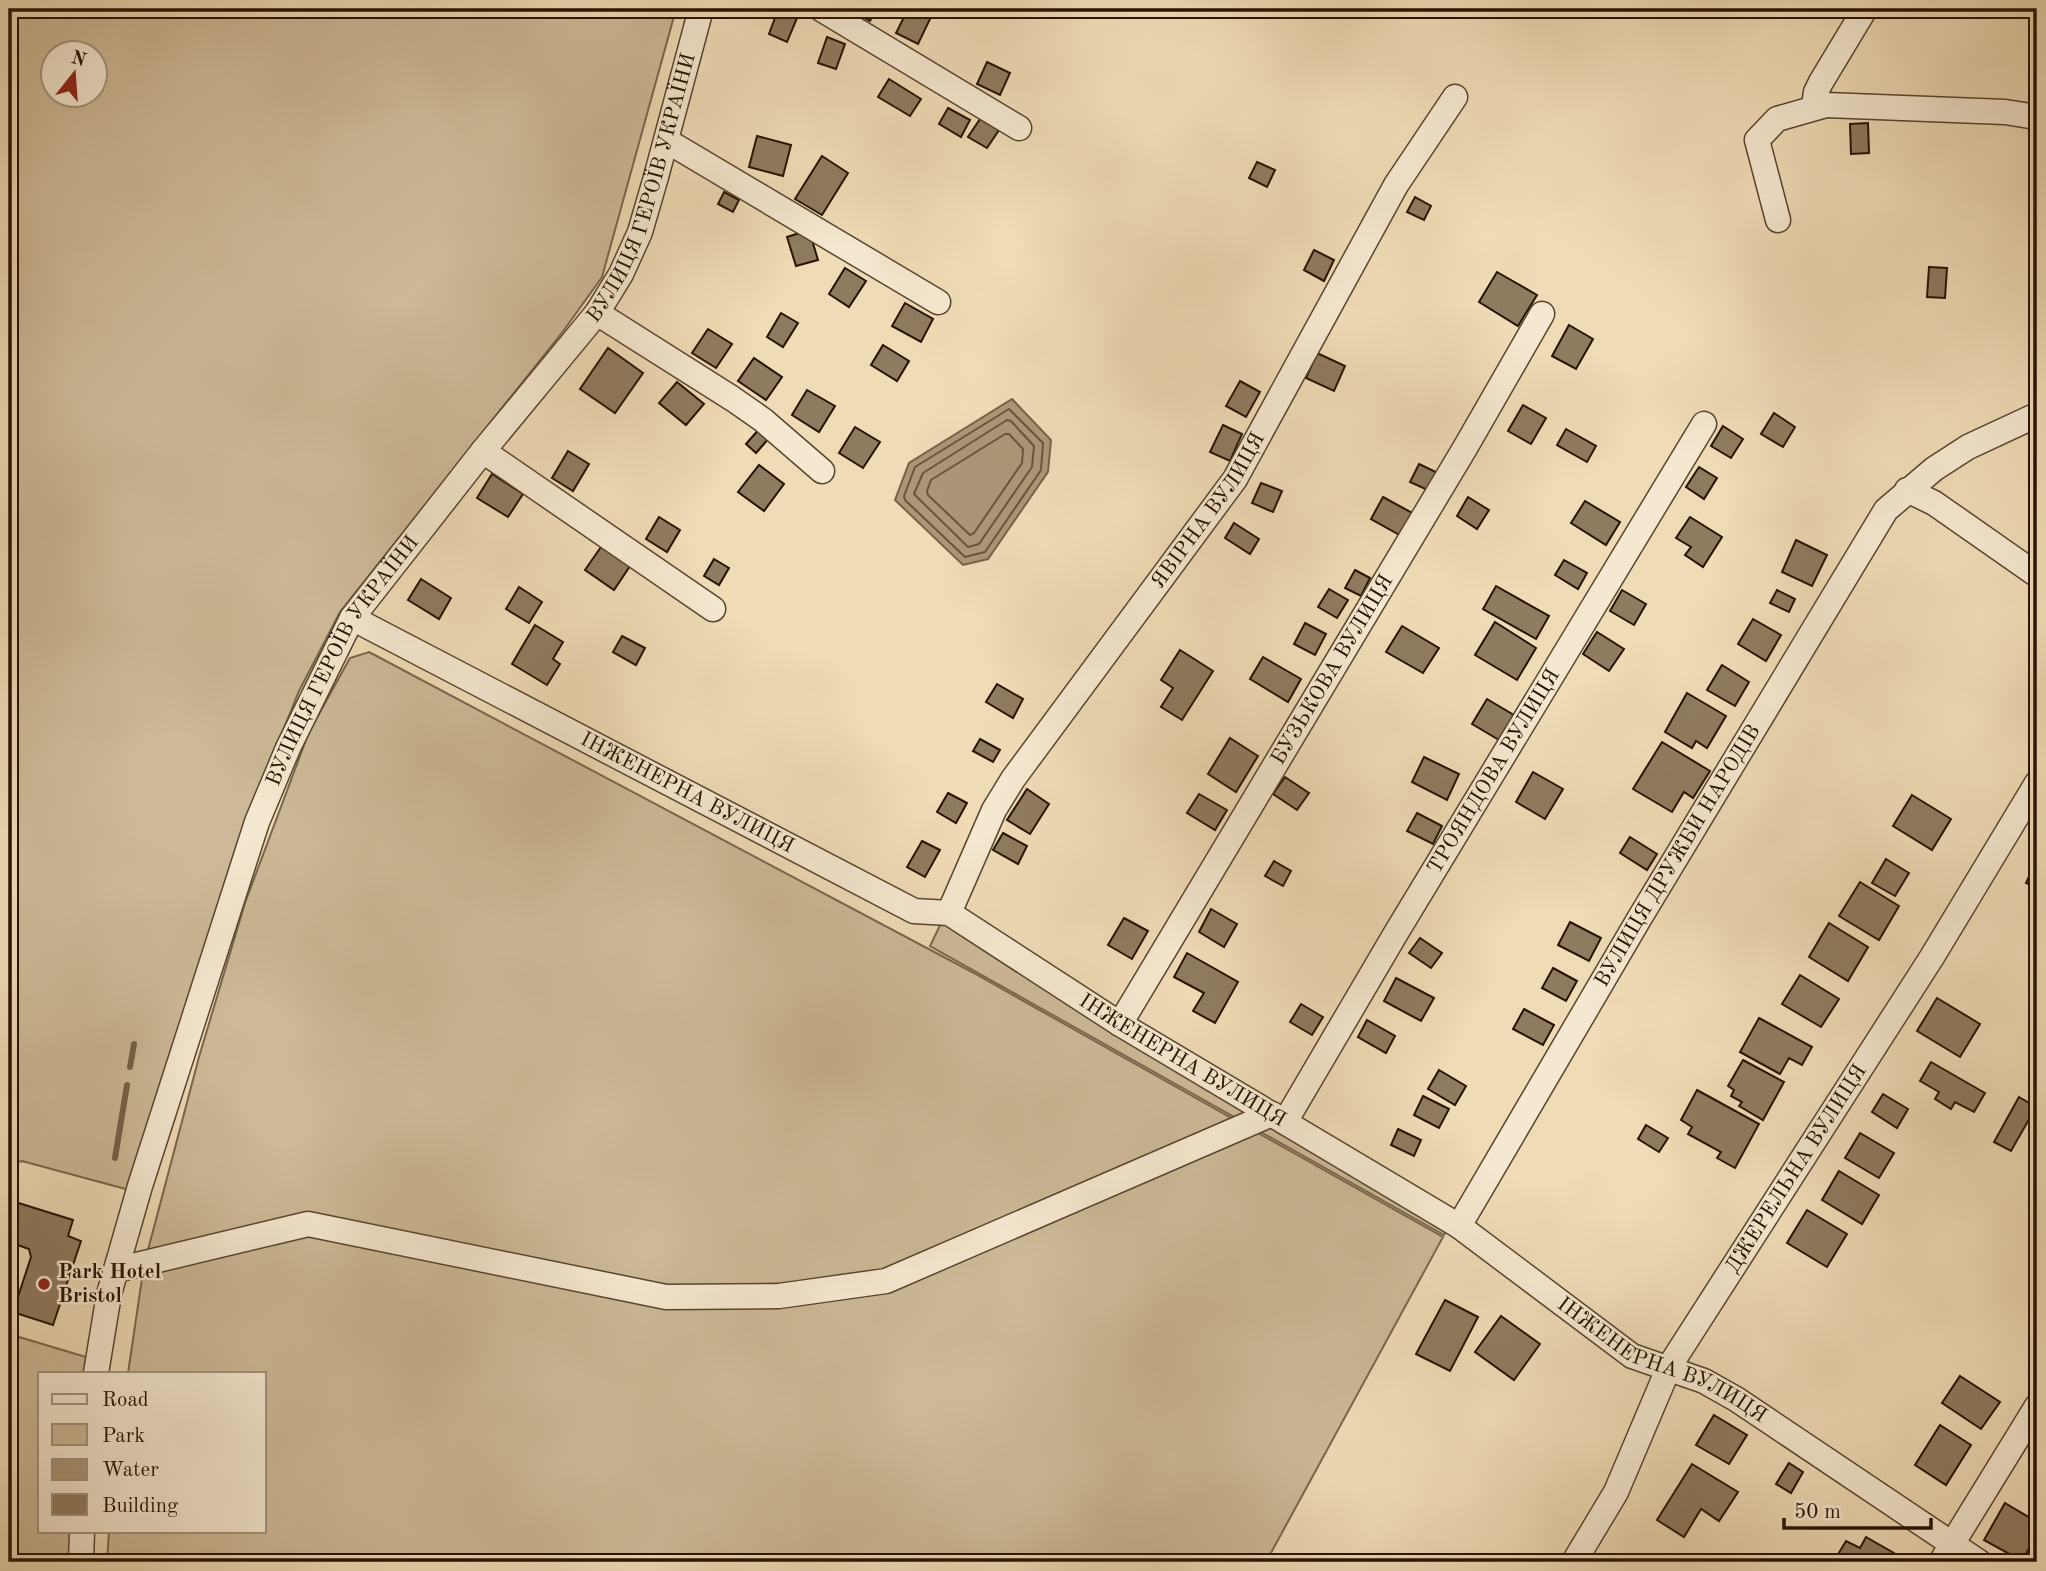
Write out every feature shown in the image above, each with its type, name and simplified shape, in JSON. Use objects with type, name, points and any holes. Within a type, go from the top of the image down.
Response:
[{"type":"street","name":"ВУЛИЦЯ ГЕРОЇВ УКРАЇНИ","points":[[96,1372],[109,1294],[152,1150],[257,822],[288,748],[352,618],[483,451],[597,313],[621,274],[640,232],[701,9]]},
{"type":"street","points":[[821,9],[1019,128]]},
{"type":"street","points":[[1826,105],[1815,99],[1816,92],[1865,9]]},
{"type":"street","name":"ЯВІРНА ВУЛИЦЯ","points":[[948,913],[994,810],[1013,779],[1235,480],[1396,185],[1455,97]]},
{"type":"street","points":[[1778,220],[1757,140],[1777,119],[1826,105],[2005,112],[2037,117]]},
{"type":"street","points":[[667,141],[938,302]]},
{"type":"street","points":[[597,313],[733,398],[822,471]]},
{"type":"street","name":"БУЗЬКОВА ВУЛИЦЯ","points":[[1120,1024],[1465,448],[1542,314]]},
{"type":"street","name":"ВУЛИЦЯ ДРУЖБИ НАРОДІВ","points":[[1459,1226],[1639,919],[1886,510],[1934,469],[1968,447],[2037,415]]},
{"type":"street","name":"ТРОЯНДОВА ВУЛИЦЯ","points":[[1279,1118],[1403,921],[1704,424]]},
{"type":"street","points":[[483,451],[713,609]]},
{"type":"street","points":[[1907,490],[1934,503],[2037,575]]},
{"type":"street","name":"ІНЖЕНЕРНА ВУЛИЦЯ","points":[[352,618],[914,911],[948,913],[1120,1024],[1459,1226],[1632,1356],[1704,1381],[1735,1399],[1946,1553],[1979,1562]]},
{"type":"street","name":"ДЖЕРЕЛЬНА ВУЛИЦЯ","points":[[1574,1562],[1616,1492],[1669,1367],[1932,957],[2037,783]]},
{"type":"street","points":[[116,1270],[307,1224],[666,1297],[779,1296],[886,1281],[1279,1118]]},
{"type":"street","points":[[1946,1553],[2037,1406]]},
{"type":"street","points":[[81,1562],[82,1532]]},
{"type":"green space","points":[[9,9],[676,9],[602,277],[564,330],[340,612],[299,691],[249,815],[133,1191],[22,1161],[9,1165]]},
{"type":"green space","points":[[369,652],[972,972],[1443,1237],[1266,1562],[107,1562],[109,1532],[266,1532],[266,1372],[128,1372],[144,1265],[199,1057],[245,903],[309,732],[350,658]]},
{"type":"green space","points":[[943,919],[1451,1223],[1444,1235],[930,946]]},
{"type":"green space","points":[[9,1334],[86,1357],[85,1372],[38,1372],[38,1532],[77,1532],[75,1562],[9,1562]]},
{"type":"water","points":[[1012,399],[1051,440],[1048,472],[988,559],[963,565],[895,500],[909,463]]},
{"type":"building","points":[[847,9],[876,9],[870,21]]},
{"type":"building","points":[[908,9],[915,9],[931,17],[918,44],[896,33]]},
{"type":"building","points":[[778,10],[797,18],[787,42],[769,34]]},
{"type":"building","points":[[827,37],[845,44],[836,69],[818,63]]},
{"type":"building","points":[[987,62],[1010,73],[1000,95],[977,84]]},
{"type":"building","points":[[889,79],[921,99],[910,116],[878,97]]},
{"type":"building","points":[[948,108],[970,120],[961,137],[939,124]]},
{"type":"building","points":[[980,119],[999,130],[987,148],[968,137]]},
{"type":"building","points":[[1868,123],[1869,153],[1851,154],[1850,124]]},
{"type":"building","points":[[757,136],[791,145],[783,176],[749,167]]},
{"type":"building","points":[[822,156],[848,173],[822,215],[795,199]]},
{"type":"building","points":[[1257,162],[1275,170],[1267,187],[1249,178]]},
{"type":"building","points":[[724,192],[739,200],[733,212],[718,204]]},
{"type":"building","points":[[1415,197],[1431,206],[1424,220],[1407,212]]},
{"type":"building","points":[[809,230],[818,260],[796,266],[787,237]]},
{"type":"building","points":[[1314,250],[1334,260],[1324,281],[1304,270]]},
{"type":"building","points":[[1929,267],[1947,268],[1945,298],[1927,297]]},
{"type":"building","points":[[845,268],[866,281],[849,307],[829,294]]},
{"type":"building","points":[[1497,272],[1537,295],[1518,326],[1479,302]]},
{"type":"building","points":[[905,303],[933,319],[921,342],[892,326]]},
{"type":"building","points":[[781,313],[798,323],[783,347],[767,337]]},
{"type":"building","points":[[1569,325],[1593,339],[1576,369],[1552,356]]},
{"type":"building","points":[[708,329],[732,344],[716,368],[692,353]]},
{"type":"building","points":[[883,345],[909,361],[897,381],[871,365]]},
{"type":"building","points":[[608,348],[643,373],[615,413],[580,389]]},
{"type":"building","points":[[1317,353],[1345,366],[1334,391],[1306,378]]},
{"type":"building","points":[[754,358],[782,377],[766,400],[738,381]]},
{"type":"building","points":[[1240,381],[1260,392],[1246,417],[1226,406]]},
{"type":"building","points":[[677,382],[704,404],[686,425],[659,403]]},
{"type":"building","points":[[807,390],[835,406],[819,432],[792,415]]},
{"type":"building","points":[[1523,405],[1546,418],[1531,444],[1508,431]]},
{"type":"building","points":[[1774,413],[1795,427],[1783,447],[1761,434]]},
{"type":"building","points":[[1223,425],[1242,434],[1230,461],[1210,452]]},
{"type":"building","points":[[1723,426],[1743,439],[1731,458],[1711,446]]},
{"type":"building","points":[[855,427],[880,442],[863,468],[839,453]]},
{"type":"building","points":[[760,428],[770,437],[756,453],[746,444]]},
{"type":"building","points":[[1566,429],[1596,446],[1587,462],[1557,445]]},
{"type":"building","points":[[568,451],[589,464],[573,491],[552,478]]},
{"type":"building","points":[[1419,464],[1440,474],[1432,492],[1410,482]]},
{"type":"building","points":[[759,465],[784,484],[764,511],[738,492]]},
{"type":"building","points":[[1699,467],[1717,478],[1704,499],[1686,487]]},
{"type":"building","points":[[492,474],[523,494],[508,517],[477,498]]},
{"type":"building","points":[[1261,483],[1282,491],[1273,512],[1252,503]]},
{"type":"building","points":[[1383,497],[1416,515],[1403,537],[1371,519]]},
{"type":"building","points":[[1468,497],[1489,510],[1477,529],[1457,516]]},
{"type":"building","points":[[1585,501],[1620,522],[1606,545],[1571,523]]},
{"type":"building","points":[[659,517],[680,530],[667,552],[646,539]]},
{"type":"building","points":[[1690,517],[1722,537],[1703,567],[1685,555],[1691,547],[1676,538]]},
{"type":"building","points":[[1234,523],[1259,539],[1250,554],[1225,538]]},
{"type":"building","points":[[1796,540],[1827,555],[1812,586],[1782,572]]},
{"type":"building","points":[[603,544],[632,563],[614,590],[585,570]]},
{"type":"building","points":[[714,559],[729,568],[719,585],[704,576]]},
{"type":"building","points":[[1564,560],[1587,573],[1578,589],[1555,575]]},
{"type":"building","points":[[1355,570],[1370,578],[1361,596],[1345,588]]},
{"type":"building","points":[[421,579],[451,598],[439,619],[408,600]]},
{"type":"building","points":[[1496,586],[1549,616],[1536,639],[1483,609]]},
{"type":"building","points":[[519,587],[542,602],[529,623],[506,609]]},
{"type":"building","points":[[1329,589],[1348,600],[1337,618],[1318,607]]},
{"type":"building","points":[[1622,590],[1646,604],[1634,625],[1610,611]]},
{"type":"building","points":[[1777,590],[1795,599],[1789,612],[1770,603]]},
{"type":"building","points":[[1753,619],[1781,635],[1766,661],[1738,644]]},
{"type":"building","points":[[1495,622],[1536,648],[1517,680],[1475,655]]},
{"type":"building","points":[[1305,623],[1326,634],[1315,655],[1294,644]]},
{"type":"building","points":[[535,625],[563,642],[553,659],[560,664],[547,685],[512,664]]},
{"type":"building","points":[[1402,626],[1439,648],[1423,673],[1386,652]]},
{"type":"building","points":[[1597,632],[1624,649],[1609,671],[1583,654]]},
{"type":"building","points":[[622,636],[645,648],[636,665],[613,652]]},
{"type":"building","points":[[1180,650],[1213,671],[1182,720],[1161,707],[1173,688],[1161,680]]},
{"type":"building","points":[[1263,657],[1301,679],[1288,702],[1250,679]]},
{"type":"building","points":[[1722,665],[1749,682],[1735,706],[1707,690]]},
{"type":"building","points":[[997,684],[1023,699],[1013,718],[986,702]]},
{"type":"building","points":[[1687,693],[1726,716],[1707,748],[1696,741],[1692,748],[1665,732]]},
{"type":"building","points":[[1487,699],[1519,718],[1504,743],[1472,724]]},
{"type":"building","points":[[1230,738],[1258,756],[1236,792],[1208,774]]},
{"type":"building","points":[[980,739],[1000,750],[993,762],[973,751]]},
{"type":"building","points":[[1662,742],[1710,771],[1693,798],[1684,792],[1672,812],[1633,789]]},
{"type":"building","points":[[1424,757],[1459,774],[1447,800],[1412,782]]},
{"type":"building","points":[[1533,772],[1563,789],[1545,819],[1516,802]]},
{"type":"building","points":[[1285,777],[1309,793],[1297,810],[1273,794]]},
{"type":"building","points":[[1027,789],[1049,804],[1030,834],[1007,820]]},
{"type":"building","points":[[948,793],[967,803],[956,823],[937,812]]},
{"type":"building","points":[[1199,794],[1227,810],[1215,830],[1187,813]]},
{"type":"building","points":[[1912,795],[1951,819],[1932,850],[1893,826]]},
{"type":"building","points":[[1417,813],[1442,826],[1433,844],[1407,831]]},
{"type":"building","points":[[1003,833],[1027,846],[1018,864],[993,850]]},
{"type":"building","points":[[1630,837],[1657,854],[1647,870],[1620,853]]},
{"type":"building","points":[[922,841],[940,850],[925,877],[907,867]]},
{"type":"building","points":[[1886,859],[1909,873],[1895,896],[1872,883]]},
{"type":"building","points":[[2037,859],[2037,888],[2026,883]]},
{"type":"building","points":[[1274,861],[1291,871],[1283,886],[1265,876]]},
{"type":"building","points":[[1860,882],[1899,906],[1879,940],[1839,916]]},
{"type":"building","points":[[1211,909],[1237,924],[1224,947],[1199,932]]},
{"type":"building","points":[[1124,918],[1148,931],[1132,959],[1108,945]]},
{"type":"building","points":[[1570,922],[1601,938],[1589,961],[1558,945]]},
{"type":"building","points":[[1829,923],[1868,947],[1848,981],[1809,957]]},
{"type":"building","points":[[1420,938],[1442,953],[1431,968],[1409,953]]},
{"type":"building","points":[[1187,953],[1238,982],[1215,1023],[1193,1011],[1204,993],[1174,977]]},
{"type":"building","points":[[1553,968],[1577,981],[1566,1001],[1542,988]]},
{"type":"building","points":[[1800,975],[1839,999],[1821,1027],[1782,1004]]},
{"type":"building","points":[[1396,978],[1434,998],[1421,1021],[1384,1001]]},
{"type":"building","points":[[1937,998],[1980,1024],[1960,1057],[1917,1031]]},
{"type":"building","points":[[1301,1004],[1323,1017],[1312,1035],[1290,1022]]},
{"type":"building","points":[[1524,1009],[1554,1025],[1543,1045],[1513,1029]]},
{"type":"building","points":[[1759,1018],[1812,1047],[1802,1065],[1789,1058],[1780,1074],[1740,1052]]},
{"type":"building","points":[[1367,1020],[1395,1036],[1386,1053],[1358,1037]]},
{"type":"building","points":[[1743,1060],[1784,1082],[1763,1120],[1739,1106],[1742,1102],[1731,1096],[1734,1090],[1728,1086]]},
{"type":"building","points":[[1931,1062],[1985,1093],[1974,1112],[1955,1102],[1951,1109],[1935,1099],[1939,1092],[1920,1081]]},
{"type":"building","points":[[1439,1070],[1466,1086],[1455,1105],[1428,1089]]},
{"type":"building","points":[[1697,1090],[1759,1124],[1735,1168],[1717,1158],[1721,1152],[1688,1134],[1692,1127],[1681,1120]]},
{"type":"building","points":[[1883,1094],[1908,1109],[1897,1128],[1872,1112]]},
{"type":"building","points":[[1423,1096],[1449,1109],[1439,1128],[1414,1115]]},
{"type":"building","points":[[2019,1097],[2036,1107],[2011,1151],[1994,1142]]},
{"type":"building","points":[[1646,1125],[1668,1138],[1659,1152],[1638,1139]]},
{"type":"building","points":[[1398,1129],[1421,1140],[1414,1156],[1391,1145]]},
{"type":"building","points":[[1860,1133],[1894,1153],[1879,1178],[1845,1158]]},
{"type":"building","points":[[1839,1171],[1879,1195],[1862,1224],[1822,1200]]},
{"type":"building","name":"Park Hotel Bristol","points":[[9,1200],[73,1220],[68,1236],[81,1241],[53,1325],[13,1312],[31,1257],[29,1249],[9,1242]]},
{"type":"building","points":[[1807,1210],[1847,1234],[1827,1267],[1787,1243]]},
{"type":"building","points":[[1445,1300],[1478,1317],[1450,1371],[1416,1354]]},
{"type":"building","points":[[1501,1316],[1540,1344],[1514,1380],[1475,1352]]},
{"type":"building","points":[[1960,1376],[2000,1402],[1981,1429],[1942,1403]]},
{"type":"building","points":[[1714,1415],[1747,1435],[1729,1464],[1696,1445]]},
{"type":"building","points":[[1940,1425],[1971,1445],[1946,1485],[1915,1465]]},
{"type":"building","points":[[1789,1463],[1803,1472],[1791,1493],[1776,1484]]},
{"type":"building","points":[[1692,1464],[1738,1492],[1719,1521],[1701,1509],[1684,1537],[1657,1520]]},
{"type":"building","points":[[2005,1503],[2037,1522],[2037,1534],[2022,1561],[1984,1540]]},
{"type":"building","points":[[1866,1537],[1894,1553],[1888,1562],[1834,1561],[1846,1541],[1860,1548]]},
{"type":"waterway","points":[[130,1067],[134,1044]]},
{"type":"waterway","points":[[115,1158],[127,1085]]},
{"type":"place","name":"Park Hotel Bristol","points":[[44,1284]]}]
